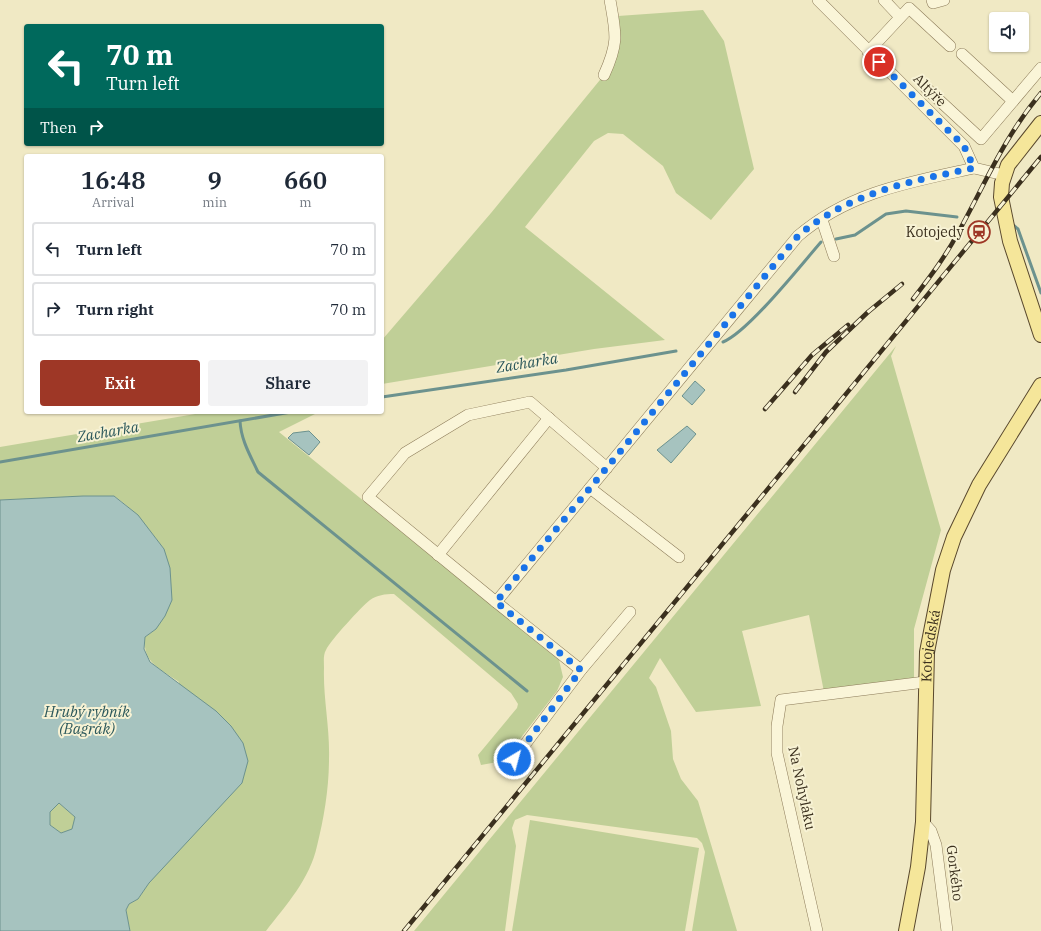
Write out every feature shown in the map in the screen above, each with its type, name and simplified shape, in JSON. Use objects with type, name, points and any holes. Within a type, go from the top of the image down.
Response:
[{"type":"main road","points":[[1040,331],[1005,225],[1001,197],[1004,175],[1014,155],[1041,123]]},
{"type":"main road","name":"Kotojedská","points":[[906,931],[918,867],[923,822],[925,682],[927,652],[934,608],[943,570],[954,537],[990,466],[1041,385]]},
{"type":"street","points":[[604,75],[613,57],[616,41],[610,0]]},
{"type":"street","name":"Altýře","points":[[818,0],[868,52],[964,146],[974,168]]},
{"type":"street","points":[[884,0],[900,18]]},
{"type":"street","points":[[932,0],[933,3],[944,0]]},
{"type":"street","points":[[868,52],[900,18],[907,4],[950,46]]},
{"type":"street","points":[[962,54],[1013,101]]},
{"type":"street","points":[[926,88],[981,139],[1041,68]]},
{"type":"street","points":[[496,602],[798,236],[811,225],[822,220],[855,199],[906,182],[974,168],[1004,175]]},
{"type":"street","points":[[822,220],[834,256]]},
{"type":"street","points":[[581,670],[368,497],[405,453],[468,415],[530,402],[607,468]]},
{"type":"street","points":[[438,555],[549,418]]},
{"type":"street","points":[[590,488],[679,557]]},
{"type":"street","points":[[514,759],[581,670],[630,612]]},
{"type":"street","name":"Na Nohyláku","points":[[817,931],[777,753],[777,726],[781,700],[925,682]]},
{"type":"street","name":"Gorkého","points":[[923,822],[931,831],[936,845],[947,931]]},
{"type":"green space","points":[[703,10],[724,41],[754,169],[711,220],[676,193],[663,166],[623,134],[608,133],[594,141],[525,227],[665,340],[594,349],[384,384],[384,338],[491,213],[604,75],[618,16]]},
{"type":"green space","points":[[896,346],[891,356],[941,530],[914,629],[914,681],[824,692],[809,615],[742,631],[761,706],[696,712],[660,658],[649,678],[656,687],[671,731],[673,759],[681,779],[698,801],[737,931],[692,931],[705,852],[702,843],[697,838],[527,815],[515,820],[512,828],[516,846],[505,931],[414,931]]},
{"type":"green space","points":[[195,414],[315,414],[279,432],[559,660],[563,677],[557,691],[503,761],[481,765],[478,755],[517,708],[518,704],[511,693],[394,594],[381,595],[373,598],[360,609],[340,632],[324,654],[324,691],[329,747],[329,770],[326,803],[314,858],[303,881],[289,901],[266,931],[130,931],[126,910],[129,904],[138,899],[149,883],[179,682],[154,664],[147,653],[145,646],[145,637],[156,629],[164,549],[135,514],[122,501],[114,496],[0,500],[0,447]]},
{"type":"green space","points":[[59,803],[75,817],[72,830],[61,833],[50,825],[50,812]]},
{"type":"green space","points":[[530,820],[699,848],[685,931],[512,931]]},
{"type":"water","points":[[695,381],[705,390],[692,405],[682,396]]},
{"type":"water","points":[[687,426],[696,434],[671,463],[657,450]]},
{"type":"water","points":[[309,431],[320,442],[309,455],[288,438],[293,433]]},
{"type":"water","name":"Hrubý rybník (Bagrák)","points":[[114,496],[138,515],[164,549],[170,568],[172,600],[165,616],[156,629],[145,637],[144,649],[150,662],[216,711],[231,726],[243,743],[248,761],[242,783],[149,883],[138,899],[129,904],[126,910],[130,931],[0,931],[0,500]],"holes":[[[59,803],[75,817],[72,829],[61,833],[50,825],[50,812]]]},
{"type":"waterway","name":"Zacharka","points":[[836,239],[855,235],[886,214],[906,211],[957,217]]},
{"type":"waterway","name":"Zacharka","points":[[1012,224],[1018,229],[1041,293]]},
{"type":"waterway","name":"Zacharka","points":[[723,342],[734,336],[760,312],[821,242]]},
{"type":"waterway","name":"Zacharka","points":[[384,397],[566,370],[676,351]]},
{"type":"waterway","name":"Zacharka","points":[[0,462],[279,414]]},
{"type":"waterway","points":[[240,421],[244,441],[258,472],[527,691]]},
{"type":"railway","points":[[913,299],[949,249],[996,160],[1016,126],[1041,93]]},
{"type":"railway","points":[[404,931],[1041,157]]},
{"type":"railway","points":[[795,392],[826,352],[868,312],[902,284]]},
{"type":"railway","points":[[765,409],[812,355],[848,325]]},
{"type":"place","name":"Kotojedy","points":[[979,232]]},
{"type":"route","points":[[514,759],[581,670],[496,602],[798,236],[811,225],[822,220],[855,199],[906,182],[974,168],[964,146],[879,62]]}]
